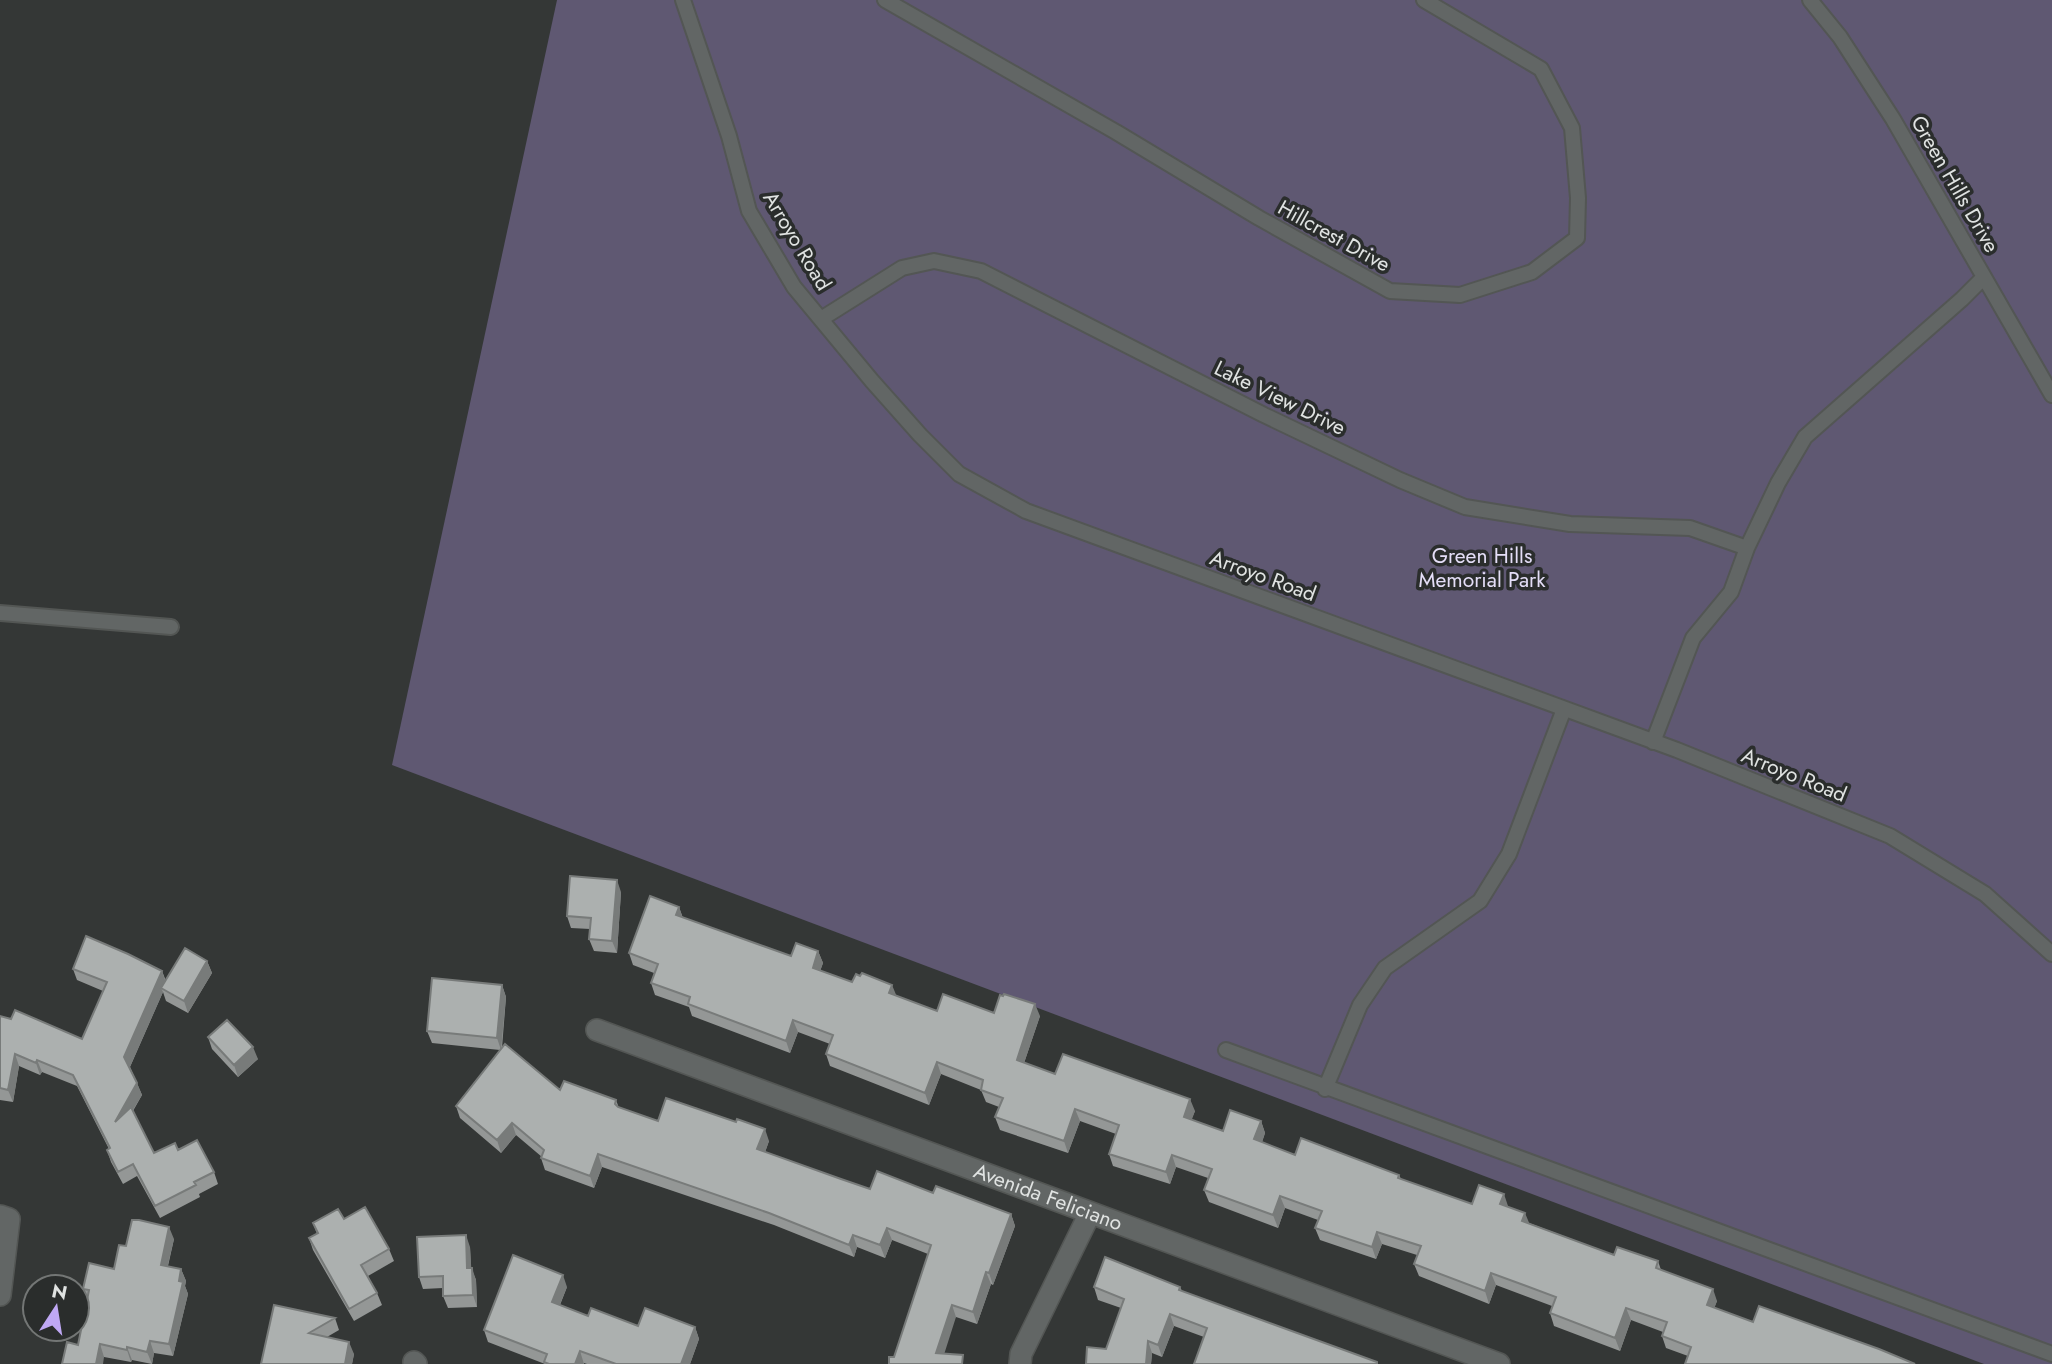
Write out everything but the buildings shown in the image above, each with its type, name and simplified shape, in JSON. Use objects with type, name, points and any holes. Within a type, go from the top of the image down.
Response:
[{"type":"street","name":"Avenida Feliciano","points":[[597,1030],[1499,1364]]},
{"type":"street","points":[[1020,1364],[1021,1354],[1090,1213]]},
{"type":"street","points":[[0,1295],[4,1218]]},
{"type":"lane","name":"Arroyo Road","points":[[683,0],[729,136],[749,211],[794,287],[896,408],[959,474],[1026,511],[1653,742],[1890,836],[1985,894],[2052,954]]},
{"type":"lane","name":"Hillcrest Drive","points":[[885,0],[1116,132],[1258,218],[1390,291],[1460,295],[1532,272],[1577,238],[1578,198],[1572,128],[1541,69],[1424,0]]},
{"type":"lane","name":"Green Hills Drive","points":[[1810,0],[1840,37],[1894,119],[2052,396]]},
{"type":"lane","name":"Lake View Drive","points":[[821,319],[902,268],[934,261],[981,271],[1264,415],[1400,480],[1465,507],[1570,524],[1690,528],[1746,548]]},
{"type":"lane","points":[[1653,742],[1693,638],[1731,592],[1746,548],[1778,483],[1805,437],[1984,277]]},
{"type":"lane","points":[[0,613],[171,627]]},
{"type":"lane","points":[[1325,1089],[1360,1005],[1385,968],[1480,901],[1509,854],[1564,709]]},
{"type":"lane","points":[[1226,1051],[2052,1354]]},
{"type":"green space","name":"Green Hills Memorial Park","points":[[557,0],[2052,0],[2052,1364],[1984,1364],[392,765]]}]
